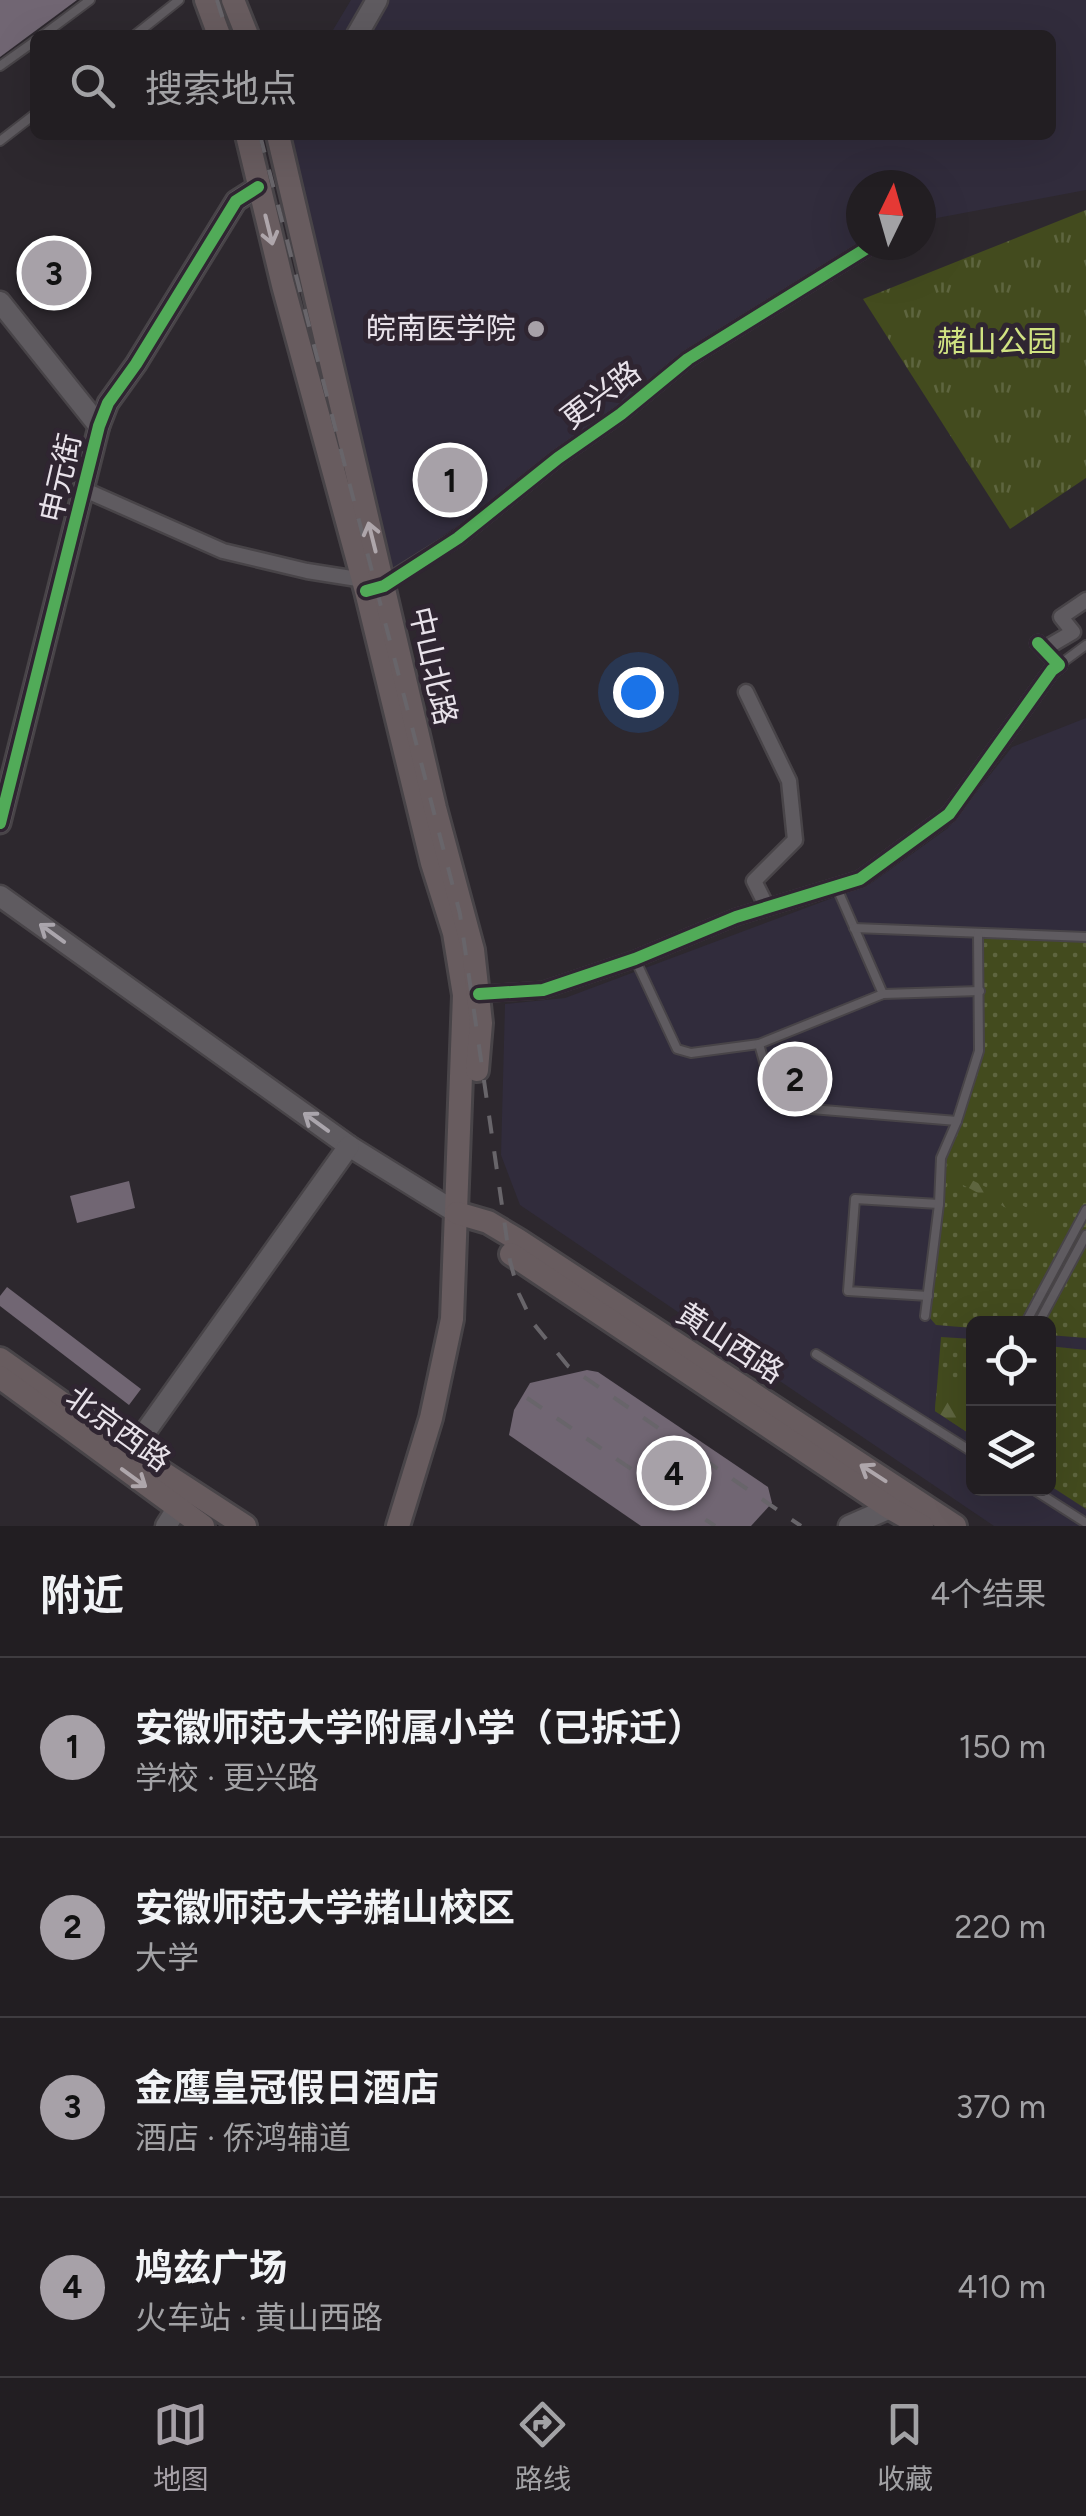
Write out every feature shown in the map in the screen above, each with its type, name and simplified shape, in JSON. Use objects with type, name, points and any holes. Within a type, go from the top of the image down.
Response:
[{"type":"main road","points":[[206,0],[216,30]]},
{"type":"main road","points":[[233,0],[245,30]]},
{"type":"main road","points":[[249,140],[258,187],[371,586],[432,863],[454,933],[464,995],[466,1219]]},
{"type":"main road","name":"中山北路","points":[[279,140],[371,586],[474,950],[479,994],[466,1219],[466,1309],[459,1366],[412,1526]]},
{"type":"main road","name":"中山北路","points":[[398,1526],[444,1368],[466,1219]]},
{"type":"main road","name":"黄山西路","points":[[466,1219],[908,1520]]},
{"type":"main road","name":"黄山西路","points":[[466,1219],[518,1240],[954,1526]]},
{"type":"main road","name":"北京西路","points":[[0,1360],[131,1452],[177,1508]]},
{"type":"main road","name":"北京西路","points":[[0,1377],[203,1526]]},
{"type":"main road","points":[[177,1508],[245,1526]]},
{"type":"street","points":[[360,30],[376,0]]},
{"type":"street","name":"申元街","points":[[0,823],[98,426],[108,403],[236,201],[258,187]]},
{"type":"street","name":"更兴路","points":[[371,586],[458,538],[688,359],[848,260]]},
{"type":"street","points":[[0,302],[98,426]]},
{"type":"street","points":[[84,490],[222,551],[371,586]]},
{"type":"street","points":[[479,994],[542,990],[635,959],[736,917],[860,878],[948,814],[1059,664],[1041,646],[1072,632],[1062,617],[1086,600]]},
{"type":"street","points":[[746,692],[790,781],[795,840],[754,881],[767,908]]},
{"type":"street","name":"黄山西路","points":[[0,896],[349,1146],[466,1219]]},
{"type":"street","points":[[131,1452],[349,1146]]},
{"type":"street","points":[[849,1526],[908,1520]]},
{"type":"lane","points":[[50,30],[90,0]]},
{"type":"lane","points":[[141,30],[180,0]]},
{"type":"lane","points":[[0,66],[30,45]]},
{"type":"lane","points":[[0,141],[30,118]]},
{"type":"lane","points":[[1059,664],[1086,645]]},
{"type":"lane","points":[[836,886],[883,994]]},
{"type":"lane","points":[[854,928],[1086,936]]},
{"type":"lane","points":[[925,1316],[939,1204],[940,1158],[957,1121],[979,1051],[978,933]]},
{"type":"lane","points":[[635,959],[676,1049],[692,1053],[758,1044],[883,994],[980,992]]},
{"type":"lane","points":[[758,1044],[774,1097],[788,1107],[957,1121]]},
{"type":"lane","points":[[928,1296],[848,1291],[855,1200],[939,1204]]},
{"type":"lane","points":[[1029,1316],[1086,1210]]},
{"type":"lane","points":[[1042,1316],[1086,1235]]},
{"type":"lane","points":[[816,1354],[966,1448]]},
{"type":"lane","points":[[1044,1496],[1086,1523]]},
{"type":"shaded area","name":"皖南医学院","points":[[351,0],[1086,0],[1086,190],[936,218],[936,170],[846,170],[846,260],[853,260],[382,577],[279,140],[1056,140],[1056,30],[333,30]]},
{"type":"shaded area","points":[[1086,718],[1086,1526],[994,1526],[520,1205],[501,1155],[505,1004],[565,998],[870,884],[948,828],[1012,747]]},
{"type":"green space","name":"赭山公园","points":[[1086,210],[1086,478],[1010,529],[863,299]]},
{"type":"green space","points":[[978,933],[1086,937],[1086,1338],[1056,1336],[1056,1316],[966,1316],[966,1327],[936,1325],[929,1317],[941,1158],[979,1051]]},
{"type":"green space","points":[[950,1169],[1059,1224],[1054,1233],[946,1176]]},
{"type":"green space","points":[[941,1337],[966,1339],[966,1431],[935,1411]]},
{"type":"green space","points":[[1056,1347],[1086,1350],[1086,1509],[1056,1490]]},
{"type":"green space","points":[[966,1374],[966,1431],[935,1411],[944,1380],[961,1380]]},
{"type":"building","points":[[0,0],[77,0],[36,30],[30,30],[30,35],[0,57]]},
{"type":"building","points":[[129,1181],[135,1208],[77,1223],[70,1196]]},
{"type":"building","points":[[7,1287],[141,1389],[129,1405],[0,1306],[0,1296]]},
{"type":"building","points":[[587,1370],[598,1372],[768,1487],[772,1503],[751,1526],[641,1526],[509,1435],[514,1410],[530,1383]]},
{"type":"railway","points":[[217,0],[226,30]]},
{"type":"railway","points":[[261,140],[460,914],[510,1261],[519,1294],[533,1323],[568,1366],[801,1526]]},
{"type":"railway","points":[[527,1398],[715,1526]]},
{"type":"cycle path","points":[[0,823],[108,403],[236,201],[258,187]]},
{"type":"cycle path","points":[[366,591],[384,586],[458,538],[688,359],[848,260]]},
{"type":"cycle path","points":[[479,994],[543,990],[635,959],[736,917],[860,879],[949,814],[1059,665],[1038,643]]},
{"type":"place","name":"金鹰皇冠假日酒店","points":[[54,273]]},
{"type":"place","name":"皖南医学院","points":[[536,329]]},
{"type":"place","name":"安徽师范大学附属小学（已拆迁）","points":[[450,480]]},
{"type":"place","name":"安徽师范大学赭山校区","points":[[795,1079]]},
{"type":"place","name":"鸠兹广场","points":[[674,1473]]}]
